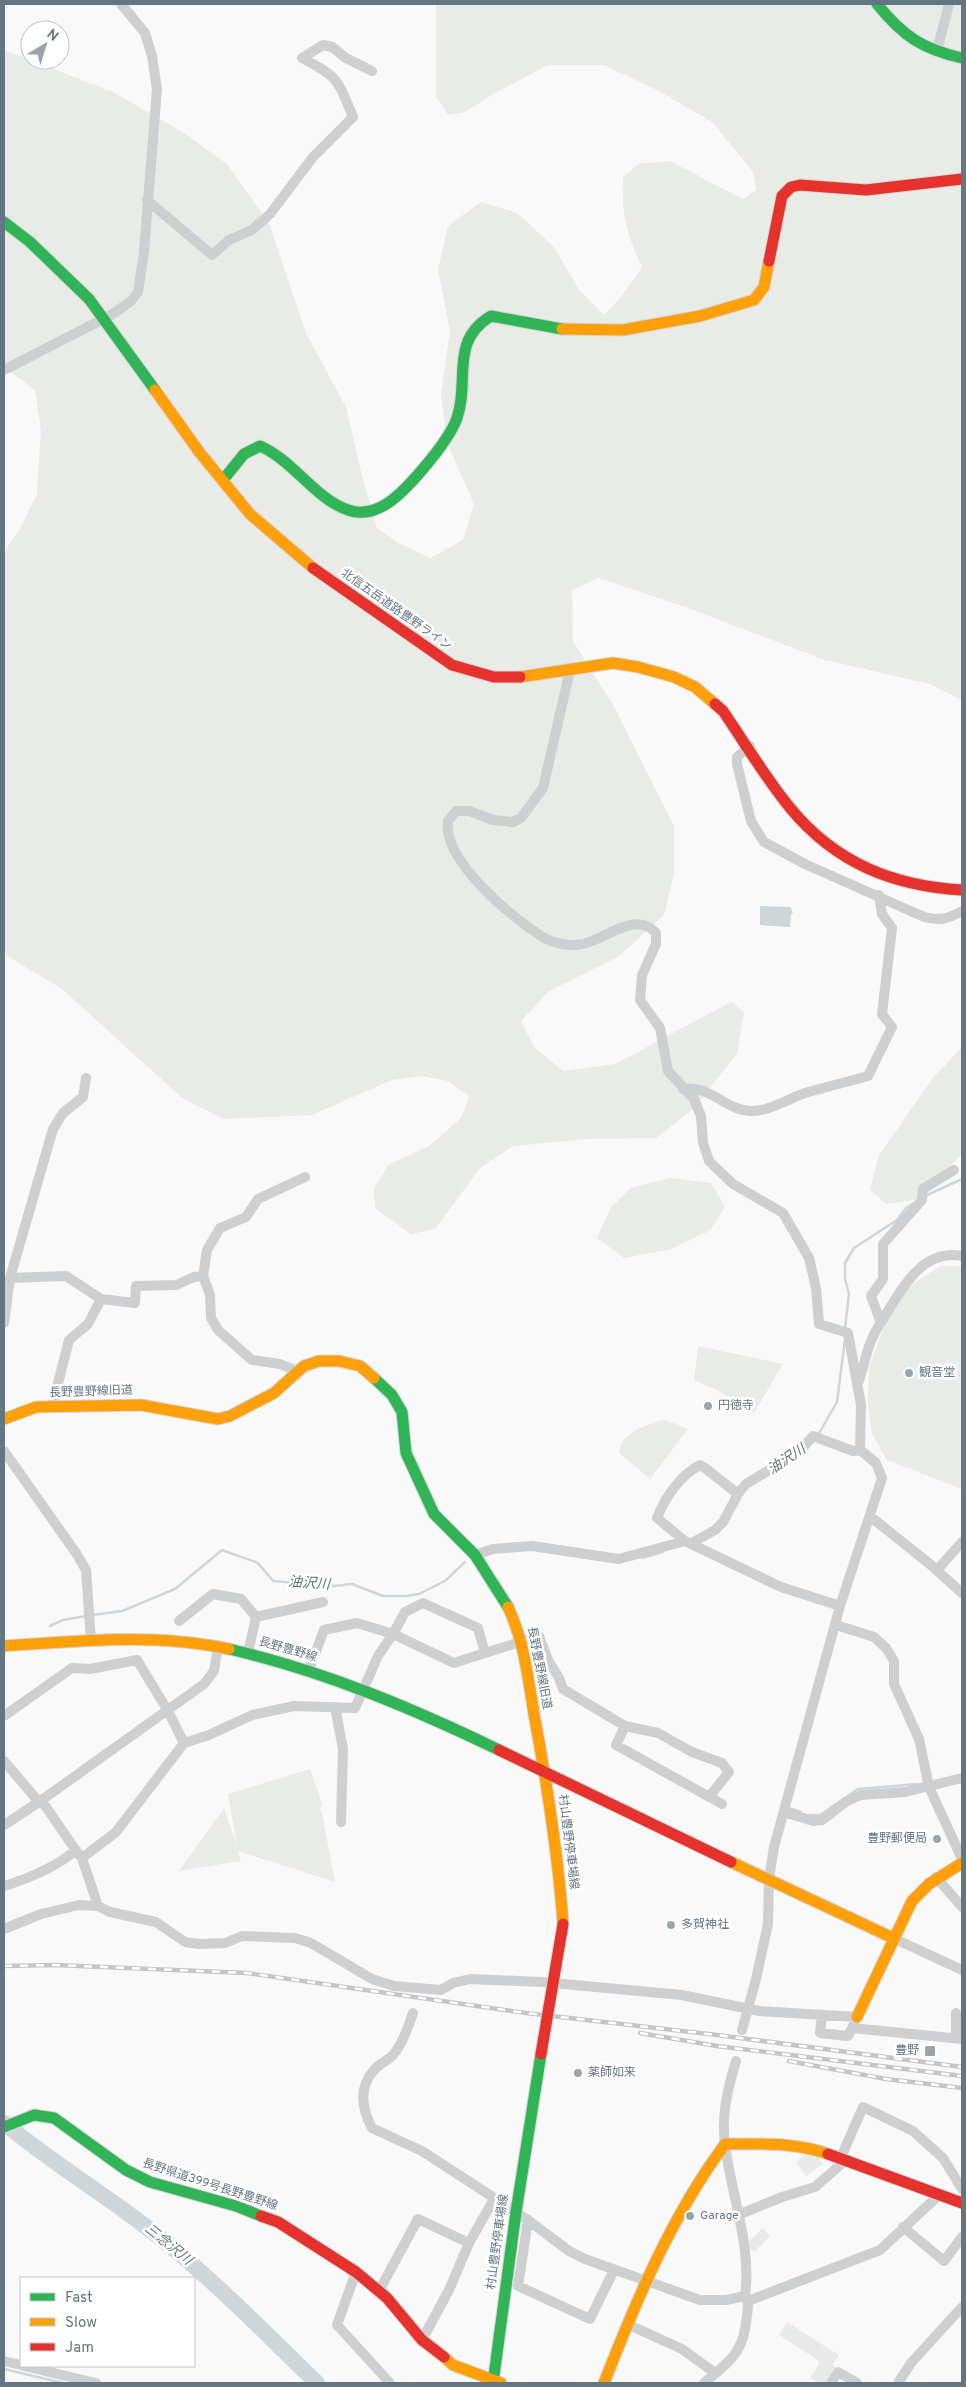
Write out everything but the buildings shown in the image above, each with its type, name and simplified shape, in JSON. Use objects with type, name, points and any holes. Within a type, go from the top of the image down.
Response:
[{"type":"street","points":[[4,370],[104,319],[130,302],[138,292],[142,278],[157,89],[156,71],[145,33],[121,4]]},
{"type":"street","points":[[877,4],[904,36],[920,46],[962,58]]},
{"type":"street","points":[[936,51],[949,4]]},
{"type":"street","points":[[147,200],[212,255],[230,240],[252,230],[270,214],[313,158],[353,117],[332,74],[302,58],[323,45],[332,47],[346,58],[372,71]]},
{"type":"street","points":[[223,480],[240,459],[253,448],[260,446],[280,456],[324,495],[343,508],[360,514],[375,511],[393,499],[407,485],[442,444],[457,420],[467,338],[475,325],[482,320],[491,316],[560,329],[623,330],[700,316],[754,300],[764,287],[782,196],[791,187],[800,185],[866,190],[962,179]]},
{"type":"street","name":"北信五岳道路豊野ライン","points":[[4,222],[30,242],[89,299],[200,453],[250,514],[323,576],[452,665],[494,677],[525,677],[613,664],[638,666],[674,677],[695,687],[724,711],[792,809],[828,844],[863,867],[902,882],[931,888],[962,890]]},
{"type":"street","points":[[570,670],[543,788],[521,818],[514,822],[494,820],[469,811],[456,811],[450,817],[448,823],[449,842],[456,856],[470,875],[498,902],[544,938],[560,944],[575,946],[596,940],[634,923],[646,925],[652,929],[657,940],[642,975],[640,1000],[660,1028],[668,1071],[694,1099],[701,1116],[703,1143],[709,1160],[733,1184],[784,1213],[809,1258],[816,1288],[818,1324],[844,1333],[858,1382],[861,1405],[860,1450]]},
{"type":"street","points":[[750,746],[737,757],[737,764],[751,821],[764,842],[805,864],[879,895],[924,917],[937,920],[950,918],[962,911]]},
{"type":"street","points":[[683,1089],[694,1087],[705,1090],[740,1110],[753,1112],[806,1093],[868,1076],[892,1027],[882,1014],[892,928],[882,914],[879,895]]},
{"type":"street","points":[[4,1323],[10,1278],[53,1129],[63,1113],[83,1097],[86,1078]]},
{"type":"street","points":[[881,1323],[871,1296],[883,1279],[883,1244],[922,1195],[954,1170]]},
{"type":"street","points":[[297,1371],[280,1364],[252,1360],[218,1330],[211,1318],[210,1295],[203,1276],[207,1250],[220,1228],[246,1217],[258,1199],[305,1177]]},
{"type":"street","points":[[858,1382],[872,1339],[900,1292],[918,1268],[938,1256],[949,1254],[962,1256]]},
{"type":"street","points":[[10,1278],[66,1276],[101,1298],[135,1303],[136,1286],[176,1285],[194,1277],[203,1276]]},
{"type":"street","points":[[52,1407],[69,1340],[88,1324],[101,1298]]},
{"type":"street","name":"長野豊野線旧道","points":[[4,1419],[36,1408],[141,1405],[171,1412],[218,1419],[230,1416],[274,1393],[304,1366],[319,1361],[339,1361],[360,1366],[392,1395],[402,1412],[405,1427],[406,1453],[434,1514],[474,1555],[502,1597],[516,1624],[521,1640],[546,1773]]},
{"type":"street","points":[[474,1555],[493,1549],[532,1546],[619,1560],[690,1543],[719,1526],[746,1484],[799,1452],[816,1436],[854,1451],[860,1450],[876,1463],[882,1478],[871,1517],[840,1606],[774,1847],[769,1878],[768,1924],[742,2030]]},
{"type":"street","points":[[4,1452],[86,1570],[91,1640]]},
{"type":"street","points":[[738,1494],[700,1465],[692,1469],[681,1480],[662,1505],[657,1518],[690,1543],[781,1587],[840,1606]]},
{"type":"street","points":[[871,1517],[937,1570],[962,1593]]},
{"type":"street","points":[[937,1570],[962,1542]]},
{"type":"street","points":[[179,1621],[213,1594],[241,1599],[256,1617]]},
{"type":"street","points":[[256,1617],[323,1602]]},
{"type":"street","points":[[4,1886],[23,1880],[79,1854],[116,1832],[184,1743],[208,1736],[252,1715],[294,1706],[355,1708],[361,1689],[378,1656],[405,1612],[423,1603],[478,1628],[485,1653]]},
{"type":"street","points":[[248,1653],[256,1617]]},
{"type":"street","points":[[309,1670],[324,1630],[357,1624],[393,1634],[454,1663],[521,1640],[539,1636],[548,1660],[563,1688],[625,1726],[658,1733],[692,1752],[722,1763],[730,1772],[709,1797]]},
{"type":"street","points":[[836,1625],[874,1637],[886,1648],[894,1661],[894,1684],[919,1739],[929,1787],[962,1859]]},
{"type":"street","name":"長野豊野線","points":[[4,1646],[130,1639],[218,1647],[248,1653],[309,1670],[361,1689],[546,1773]]},
{"type":"street","points":[[4,1825],[41,1802],[204,1684],[214,1671],[218,1647]]},
{"type":"street","points":[[4,1716],[72,1668],[90,1669],[137,1660],[168,1711],[184,1743]]},
{"type":"street","points":[[335,1707],[343,1749],[341,1822]]},
{"type":"street","points":[[625,1726],[616,1745],[722,1804]]},
{"type":"street","points":[[6,1767],[41,1802],[79,1854],[98,1906]]},
{"type":"street","name":"村山豊野停車場線","points":[[546,1773],[893,1938]]},
{"type":"street","name":"村山豊野停車場線","points":[[496,2382],[516,2212],[563,1924],[561,1886],[546,1773]]},
{"type":"street","points":[[784,1812],[813,1821],[822,1820],[847,1801],[861,1795],[906,1792],[962,1778]]},
{"type":"street","points":[[822,2015],[820,2033],[848,2036],[912,1901],[922,1889],[936,1878],[962,1863]]},
{"type":"street","points":[[936,1878],[962,1907]]},
{"type":"street","points":[[4,1929],[42,1914],[79,1905],[98,1906],[110,1912],[156,1922],[185,1942],[200,1944],[225,1943],[242,1936],[295,1938],[311,1943],[372,1979],[394,1986],[441,1990],[453,1983],[470,1979],[542,1982],[682,1995],[748,2009],[822,2015],[903,2034],[959,2038],[956,2012]]},
{"type":"street","points":[[893,1938],[962,1970]]},
{"type":"street","points":[[413,2013],[402,2041],[392,2056],[374,2069],[363,2087],[362,2103],[372,2128],[422,2151],[528,2220],[569,2251],[614,2270],[645,2278],[700,2300],[747,2299],[880,2250],[938,2196]]},
{"type":"street","points":[[627,2324],[682,2349],[711,2379],[736,2354],[745,2336],[748,2274],[725,2144],[724,2119],[726,2092],[736,2061]]},
{"type":"street","points":[[738,2215],[815,2186],[844,2158],[863,2107],[913,2131],[943,2158],[962,2189]]},
{"type":"street","name":"長野県道399号長野豊野線","points":[[4,2127],[33,2114],[43,2114],[54,2118],[126,2170],[150,2182],[236,2206],[278,2222],[356,2272],[387,2298],[422,2340],[453,2365],[496,2382]]},
{"type":"street","points":[[725,2144],[780,2145],[818,2150],[844,2158],[938,2196],[962,2203]]},
{"type":"street","points":[[604,2383],[645,2278],[687,2198],[725,2144]]},
{"type":"street","points":[[422,2340],[450,2290],[468,2243],[494,2199]]},
{"type":"street","points":[[379,2291],[418,2219],[468,2243]]},
{"type":"street","points":[[528,2220],[518,2286],[590,2319],[614,2270]]},
{"type":"street","points":[[903,2227],[944,2261],[962,2237]]},
{"type":"street","points":[[356,2272],[336,2325],[390,2383]]},
{"type":"street","points":[[898,2383],[911,2363],[962,2307]]},
{"type":"street","points":[[4,2361],[20,2364]]},
{"type":"street","points":[[31,2367],[96,2383]]},
{"type":"street","points":[[832,2383],[838,2372],[857,2383]]},
{"type":"shaded area","points":[[436,4],[962,4],[962,700],[930,684],[825,660],[688,608],[599,578],[572,590],[573,641],[613,705],[674,826],[674,873],[664,915],[618,957],[549,991],[521,1021],[534,1047],[563,1071],[615,1064],[731,1002],[744,1012],[737,1054],[693,1109],[657,1138],[587,1139],[513,1146],[480,1168],[435,1229],[411,1234],[375,1208],[374,1189],[388,1165],[429,1146],[462,1117],[469,1096],[448,1081],[422,1076],[392,1080],[312,1115],[223,1119],[181,1097],[62,989],[4,954],[4,552],[20,529],[37,494],[41,430],[35,390],[4,367],[4,50],[20,56],[20,70],[56,70],[113,92],[184,133],[227,164],[269,223],[306,333],[346,407],[362,476],[377,528],[398,543],[431,558],[463,540],[474,504],[447,443],[441,394],[450,331],[438,269],[448,226],[481,202],[517,213],[553,246],[580,291],[604,315],[620,298],[642,267],[632,245],[626,224],[623,202],[623,177],[639,164],[670,161],[743,199],[756,190],[753,172],[713,123],[663,93],[604,65],[548,65],[495,93],[465,112],[448,115],[436,96]]},
{"type":"shaded area","points":[[760,906],[790,907],[793,913],[791,914],[790,927],[760,925]]},
{"type":"shaded area","points":[[962,1047],[962,1154],[919,1199],[886,1204],[870,1190],[879,1155],[933,1078]]},
{"type":"shaded area","points":[[670,1178],[711,1183],[725,1206],[711,1230],[672,1249],[624,1258],[597,1238],[611,1207],[631,1188]]},
{"type":"shaded area","points":[[941,1266],[962,1266],[962,1489],[887,1460],[872,1434],[868,1403],[869,1367],[882,1332],[901,1296],[914,1283]]},
{"type":"shaded area","points":[[698,1346],[783,1364],[754,1413],[717,1390],[694,1380]]},
{"type":"shaded area","points":[[664,1419],[688,1429],[650,1479],[619,1453],[621,1445],[630,1434],[642,1427]]},
{"type":"shaded area","points":[[310,1769],[323,1806],[319,1807],[322,1813],[335,1882],[238,1851],[241,1861],[179,1871],[224,1808],[237,1845],[228,1794]]},
{"type":"shaded area","points":[[807,2154],[817,2156],[823,2164],[806,2176],[796,2162]]},
{"type":"shaded area","points":[[763,2228],[770,2236],[754,2252],[746,2244]]},
{"type":"shaded area","points":[[787,2322],[839,2355],[825,2383],[818,2383],[810,2378],[819,2364],[818,2360],[779,2335]]},
{"type":"waterway","name":"油沢川","points":[[925,1196],[962,1179]]},
{"type":"waterway","name":"油沢川","points":[[845,1328],[849,1294],[845,1279],[845,1263],[854,1248],[897,1220],[906,1208],[914,1203]]},
{"type":"waterway","name":"油沢川","points":[[818,1435],[837,1402],[845,1339]]},
{"type":"waterway","name":"油沢川","points":[[92,1615],[122,1611],[175,1589],[222,1550],[258,1563],[273,1581],[335,1586],[352,1584],[383,1596],[419,1594],[445,1581],[465,1562]]},
{"type":"waterway","name":"油沢川","points":[[642,1558],[663,1552]]},
{"type":"waterway","name":"油沢川","points":[[50,1626],[63,1620],[86,1616]]},
{"type":"waterway","points":[[809,1815],[820,1815],[858,1789],[918,1784]]},
{"type":"waterway","points":[[789,1808],[801,1812]]},
{"type":"waterway","name":"三念沢川","points":[[4,2123],[139,2221],[179,2253],[317,2383]]},
{"type":"waterway","points":[[4,2369],[63,2383]]},
{"type":"railway","points":[[4,1966],[55,1965],[247,1973],[526,2013],[717,2035],[962,2067]]},
{"type":"railway","points":[[640,2033],[717,2046],[962,2076]]},
{"type":"railway","points":[[789,2061],[886,2079],[962,2088]]},
{"type":"traffic: fast","points":[[877,4],[896,25],[914,40],[936,50],[962,58]]},
{"type":"traffic: fast","points":[[4,222],[30,242],[89,299],[155,390]]},
{"type":"traffic: fast","points":[[223,480],[244,454],[260,446],[283,461],[336,504],[356,512],[377,509],[390,501],[413,481],[435,454],[452,428],[457,418],[460,404],[465,350],[470,337],[478,326],[491,316],[562,329]]},
{"type":"traffic: fast","points":[[374,1378],[392,1395],[402,1412],[406,1453],[434,1514],[475,1555],[508,1607]]},
{"type":"traffic: fast","points":[[229,1649],[299,1668],[367,1692],[499,1750]]},
{"type":"traffic: fast","points":[[493,2383],[516,2212],[541,2054]]},
{"type":"traffic: fast","points":[[4,2127],[34,2115],[54,2118],[126,2170],[150,2182],[236,2206],[261,2216]]},
{"type":"traffic: slow","points":[[562,329],[623,330],[700,316],[754,300],[764,287],[769,261]]},
{"type":"traffic: slow","points":[[155,390],[200,453],[250,514],[313,568]]},
{"type":"traffic: slow","points":[[520,677],[613,663],[638,667],[674,677],[695,687],[715,704]]},
{"type":"traffic: slow","points":[[4,1419],[36,1407],[141,1405],[218,1419],[230,1416],[274,1393],[304,1366],[319,1361],[339,1361],[360,1366],[374,1378]]},
{"type":"traffic: slow","points":[[508,1607],[522,1646],[527,1673],[552,1819],[563,1924]]},
{"type":"traffic: slow","points":[[4,1646],[145,1640],[173,1641],[229,1649]]},
{"type":"traffic: slow","points":[[731,1862],[893,1938]]},
{"type":"traffic: slow","points":[[857,2017],[912,1901],[929,1884],[962,1863]]},
{"type":"traffic: slow","points":[[604,2383],[629,2320],[657,2259],[688,2200],[725,2144],[803,2147],[828,2154]]},
{"type":"traffic: slow","points":[[444,2357],[453,2365],[501,2383]]},
{"type":"traffic: jam","points":[[769,261],[782,196],[791,187],[800,185],[866,190],[962,179]]},
{"type":"traffic: jam","points":[[313,568],[452,665],[494,677],[520,677]]},
{"type":"traffic: jam","points":[[715,704],[723,711],[764,773],[791,809],[808,828],[827,844],[847,857],[889,877],[937,888],[962,890]]},
{"type":"traffic: jam","points":[[499,1750],[731,1862]]},
{"type":"traffic: jam","points":[[541,2054],[563,1924]]},
{"type":"traffic: jam","points":[[828,2154],[962,2203]]},
{"type":"traffic: jam","points":[[261,2216],[278,2222],[356,2272],[387,2298],[422,2340],[444,2357]]},
{"type":"place","name":"観音堂","points":[[909,1373]]},
{"type":"place","name":"円徳寺","points":[[708,1406]]},
{"type":"place","name":"豊野郵便局","points":[[937,1839]]},
{"type":"place","name":"多賀神社","points":[[671,1925]]},
{"type":"place","name":"豊野","points":[[930,2051]]},
{"type":"place","name":"薬師如来","points":[[578,2073]]},
{"type":"place","name":"Garage","points":[[690,2216]]}]
